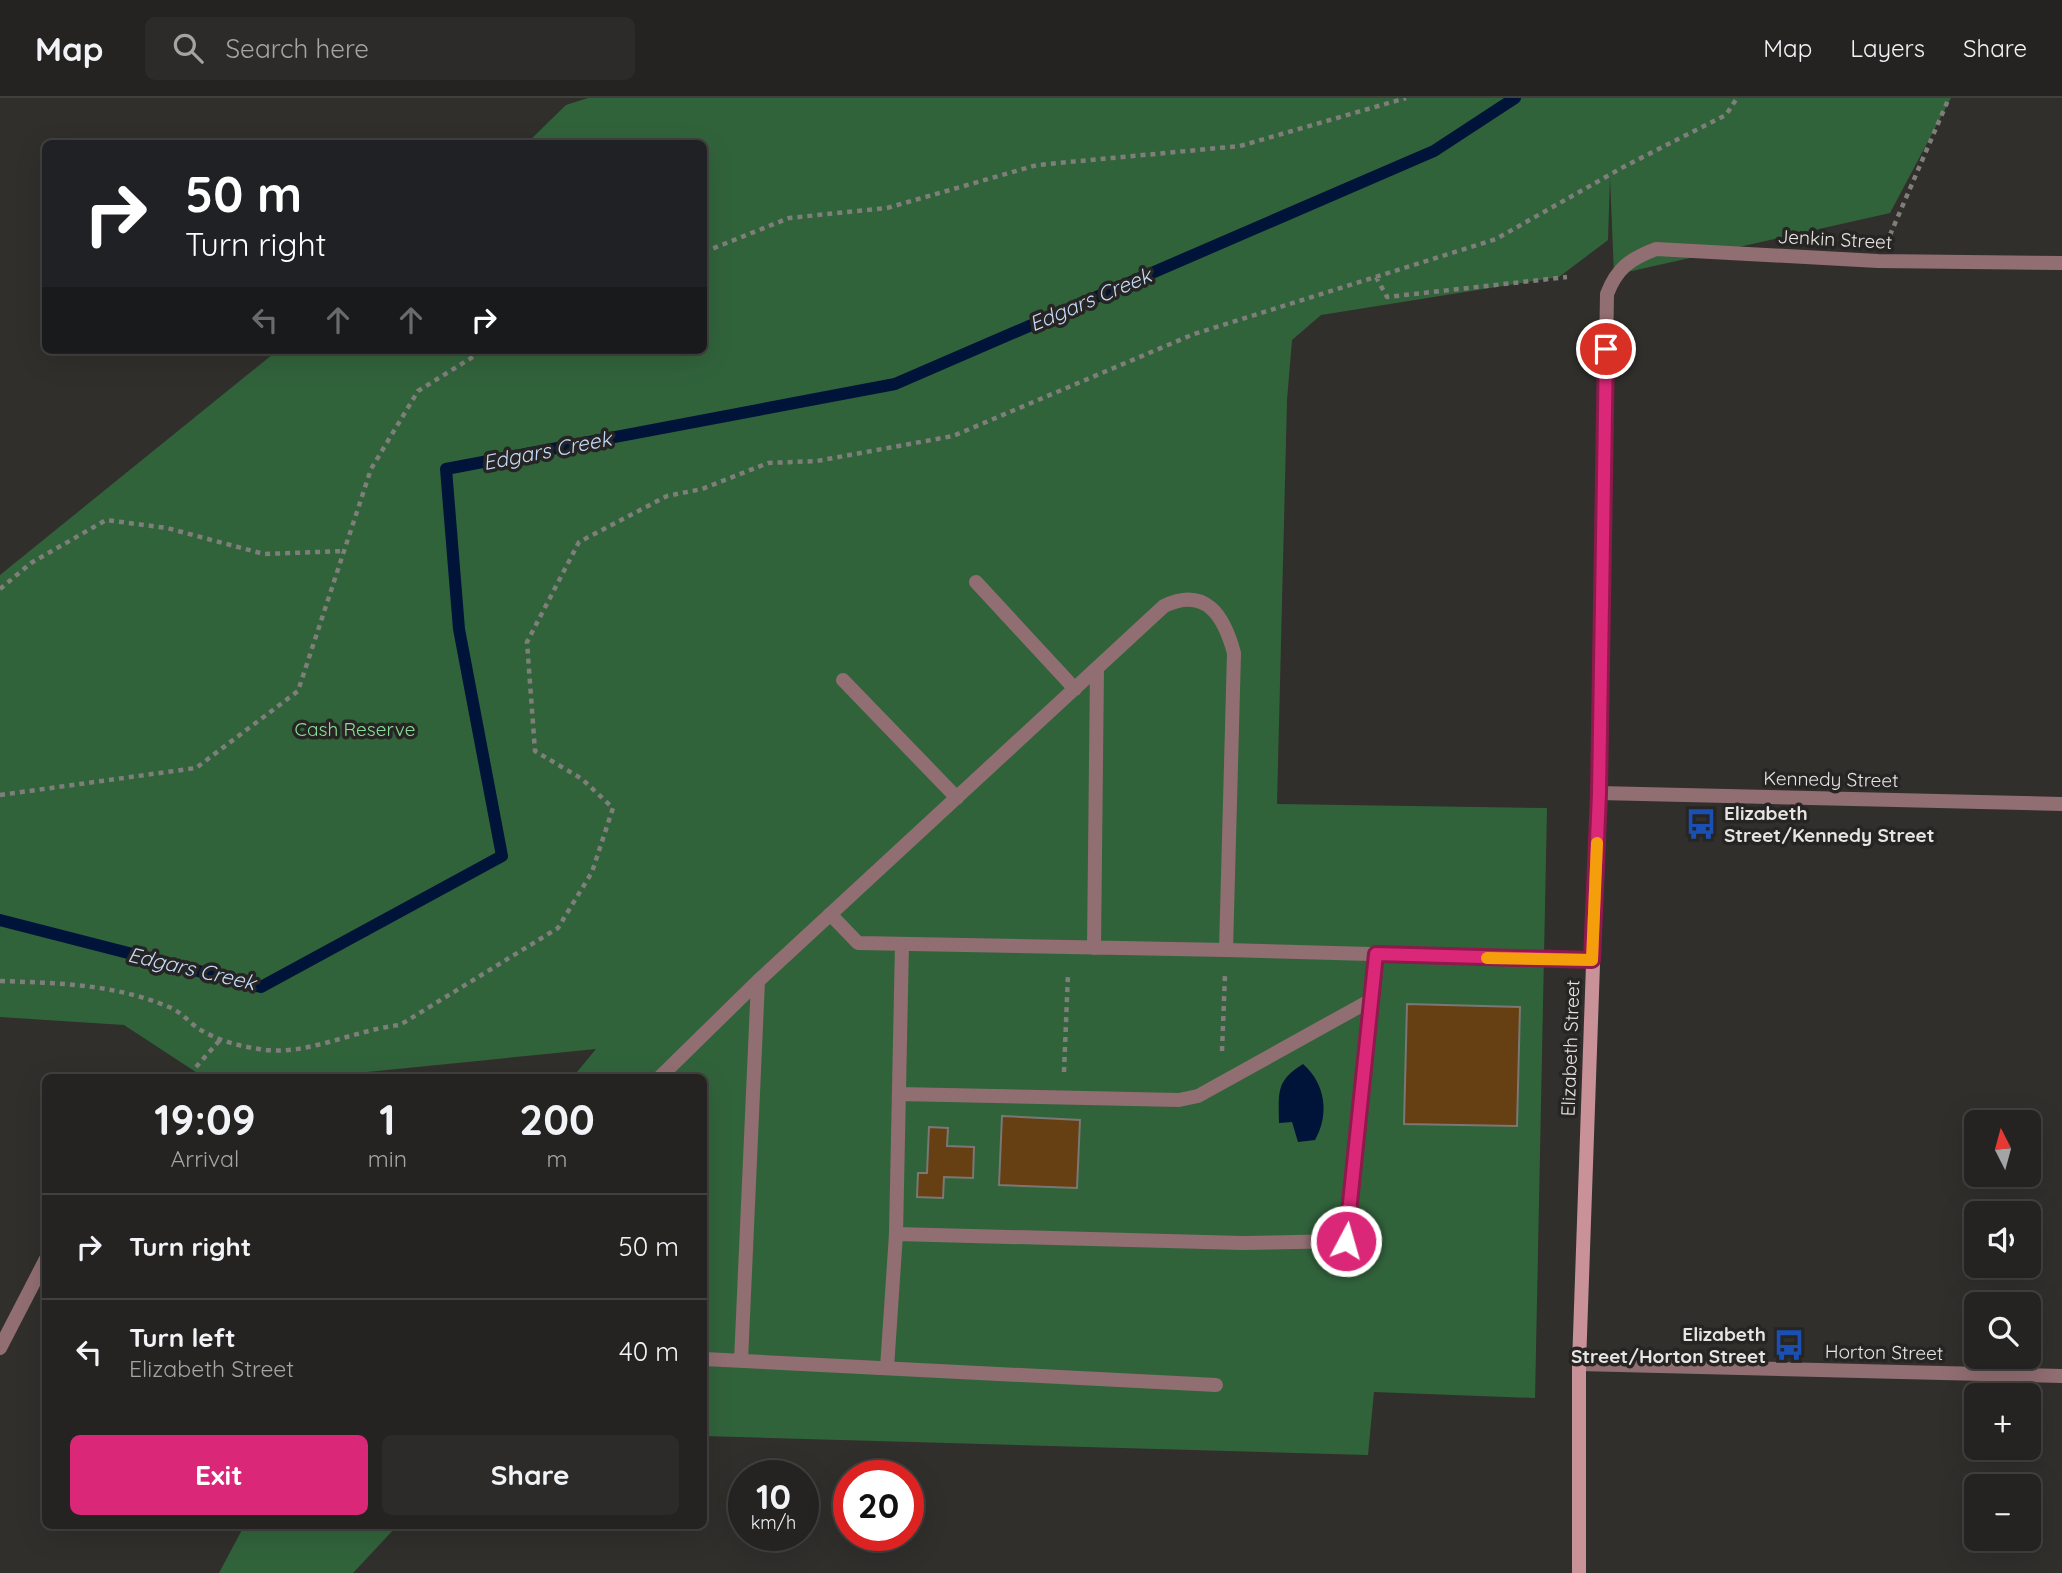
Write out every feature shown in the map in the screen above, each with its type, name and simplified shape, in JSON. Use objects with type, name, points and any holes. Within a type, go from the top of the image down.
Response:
[{"type":"street","name":"Jenkin Street","points":[[1614,275],[1630,259],[1656,249],[1878,261],[2061,262]]},
{"type":"street","name":"Elizabeth Street","points":[[1578,1573],[1579,1364],[1599,793],[1607,293],[1614,275]]},
{"type":"street","points":[[976,582],[1075,689]]},
{"type":"street","points":[[663,1074],[758,981],[1164,606],[1188,598],[1208,605],[1228,630],[1234,668],[1226,950]]},
{"type":"street","points":[[1094,948],[1097,669]]},
{"type":"street","points":[[843,680],[957,798]]},
{"type":"street","name":"Kennedy Street","points":[[1599,793],[2062,804]]},
{"type":"street","points":[[830,914],[858,943],[1592,960]]},
{"type":"street","points":[[887,1368],[895,1234],[902,944]]},
{"type":"street","points":[[895,1234],[1243,1243],[1346,1241],[1376,954]]},
{"type":"street","points":[[741,1361],[758,981]]},
{"type":"street","points":[[899,1094],[1179,1100],[1198,1096],[1371,1000]]},
{"type":"street","points":[[0,1348],[42,1267]]},
{"type":"street","points":[[707,1359],[1216,1385]]},
{"type":"street","name":"Horton Street","points":[[1579,1364],[2062,1376]]},
{"type":"path","points":[[707,251],[789,218],[887,208],[1037,165],[1240,146],[1406,98]]},
{"type":"path","points":[[0,981],[50,982],[123,991],[172,1007],[220,1040],[261,1050],[297,1052],[372,1028],[400,1025],[558,928],[592,872],[613,808],[582,779],[535,751],[527,642],[579,542],[667,496],[702,489],[768,463],[817,461],[953,436],[1194,334],[1496,239],[1627,165],[1726,115],[1737,98]]},
{"type":"path","points":[[1878,261],[1949,98]]},
{"type":"path","points":[[1376,277],[1387,297],[1567,277]]},
{"type":"path","points":[[0,795],[197,768],[298,691],[371,469],[418,391],[478,354]]},
{"type":"path","points":[[0,589],[32,563],[106,520],[167,528],[264,554],[345,551]]},
{"type":"path","points":[[1063,1098],[1069,947]]},
{"type":"path","points":[[1221,1083],[1226,950]]},
{"type":"path","points":[[196,1067],[220,1040]]},
{"type":"green space","name":"Cash Reserve","points":[[588,98],[1951,98],[1890,213],[1614,275],[1610,177],[1608,240],[1559,277],[1321,315],[1292,340],[1287,400],[1277,804],[1547,808],[1535,1398],[1374,1392],[1368,1455],[707,1436],[707,1074],[575,1074],[596,1049],[347,1074],[199,1074],[124,1025],[0,1017],[0,575],[273,354],[707,354],[707,140],[530,140],[566,105]]},
{"type":"green space","points":[[242,1529],[394,1529],[353,1573],[219,1573]]},
{"type":"water","points":[[1303,1064],[1316,1080],[1324,1110],[1315,1140],[1298,1142],[1292,1122],[1279,1123],[1279,1096],[1287,1076]]},
{"type":"building","points":[[1407,1004],[1520,1007],[1517,1126],[1404,1124]]},
{"type":"building","points":[[1002,1116],[1080,1120],[1077,1188],[999,1185]]},
{"type":"building","points":[[929,1127],[948,1128],[947,1146],[974,1147],[973,1178],[944,1177],[943,1198],[917,1197],[918,1173],[927,1173]]},
{"type":"waterway","name":"Edgars Creek","points":[[0,920],[261,987],[502,856],[459,629],[446,469],[895,384],[1434,151],[1515,98]]},
{"type":"slow traffic","points":[[1487,958],[1592,960],[1597,843]]},
{"type":"place","name":"Elizabeth Street/Kennedy Street","points":[[1701,824]]},
{"type":"place","name":"Elizabeth Street/Horton Street","points":[[1789,1345]]},
{"type":"route","points":[[1346,1241],[1376,954],[1592,960],[1599,793],[1606,349]]}]
